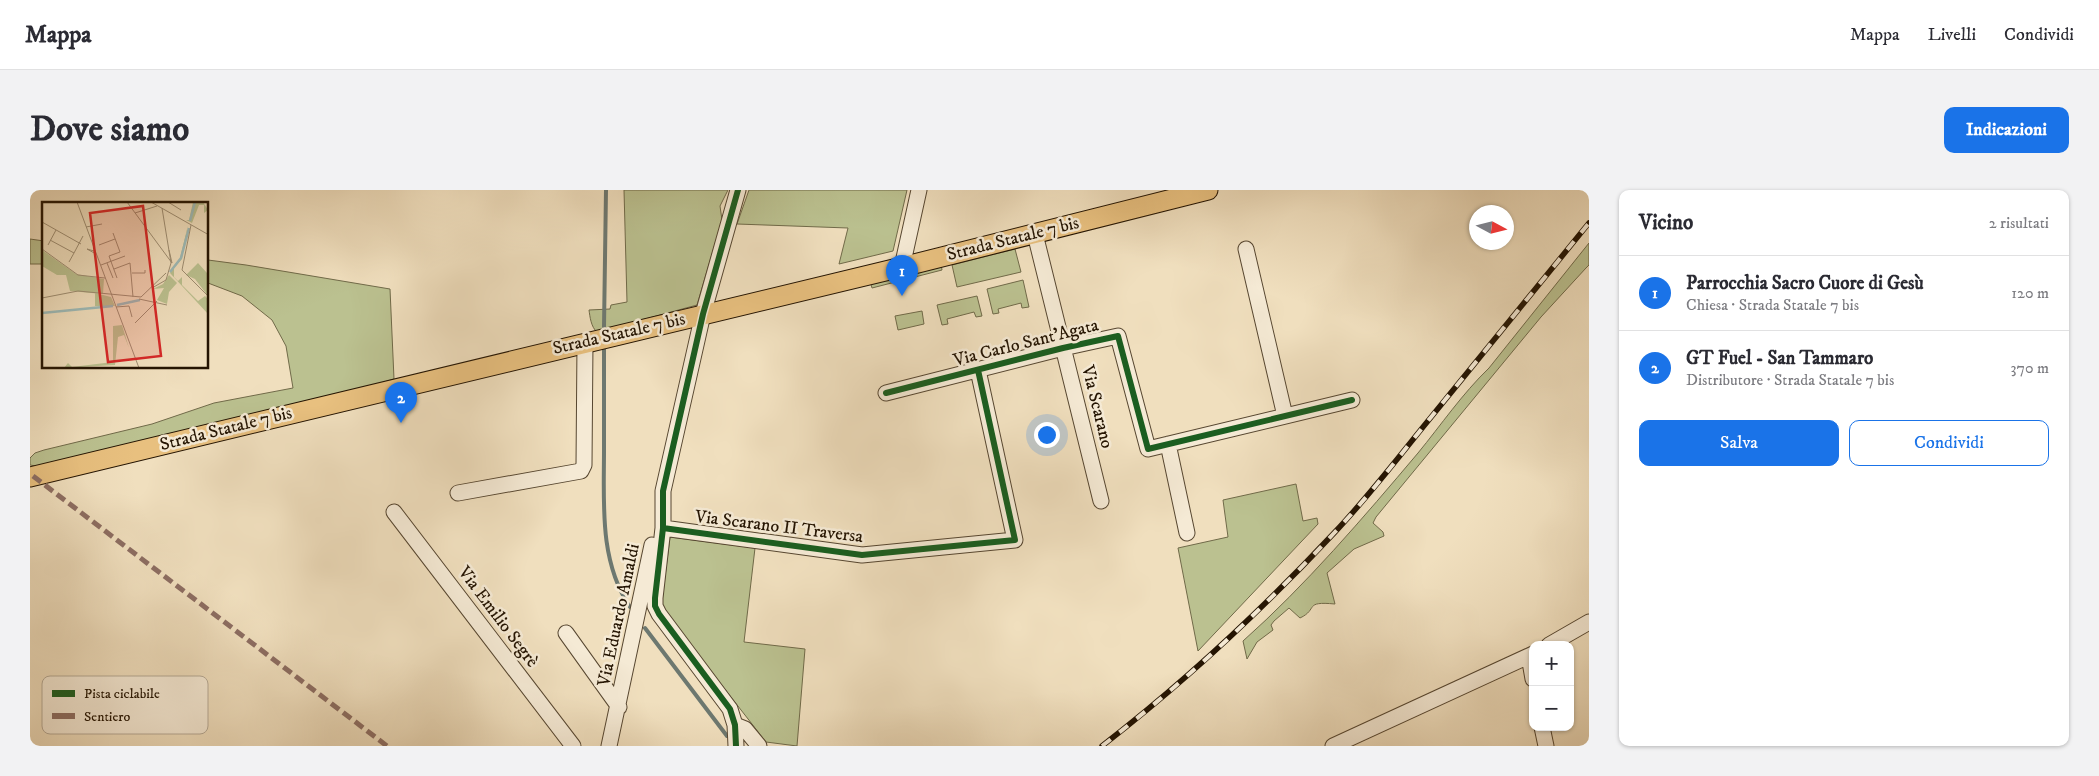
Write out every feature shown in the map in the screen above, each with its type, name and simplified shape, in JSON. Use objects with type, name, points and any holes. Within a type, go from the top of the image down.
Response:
[{"type":"main road","name":"Strada Statale 7 bis","points":[[30,477],[902,267],[1208,190]]},
{"type":"street","points":[[736,746],[735,725],[730,709],[655,606],[663,528],[663,492],[703,314],[738,190]]},
{"type":"street","points":[[902,267],[919,190]]},
{"type":"street","name":"Via Scarano","points":[[1035,234],[1101,501]]},
{"type":"street","points":[[1246,249],[1285,416]]},
{"type":"street","name":"Via Carlo Sant'Agata","points":[[886,393],[1118,336],[1148,449],[1352,400]]},
{"type":"street","points":[[458,493],[581,471],[584,464],[585,342]]},
{"type":"street","name":"Via Scarano II Traversa","points":[[663,528],[862,554],[1016,540],[978,370]]},
{"type":"street","points":[[1168,444],[1187,533]]},
{"type":"street","name":"Via Eduardo Amaldi","points":[[609,746],[619,707],[663,492]]},
{"type":"street","name":"Via Emilio Segrè","points":[[394,512],[573,746]]},
{"type":"street","points":[[1556,641],[1589,622]]},
{"type":"street","points":[[566,634],[619,707]]},
{"type":"street","points":[[1333,746],[1529,656]]},
{"type":"street","points":[[735,725],[745,729],[759,746]]},
{"type":"street","points":[[1543,731],[1546,746]]},
{"type":"green space","points":[[624,190],[728,190],[720,206],[722,220],[697,305],[597,332],[592,325],[589,310],[610,309],[611,305],[627,302]]},
{"type":"green space","points":[[749,190],[907,190],[893,251],[839,264],[848,228],[737,224]]},
{"type":"green space","points":[[30,239],[42,241],[42,264],[30,264]]},
{"type":"green space","points":[[1589,243],[1589,265],[1541,317],[1376,517],[1373,523],[1383,532],[1384,536],[1354,549],[1327,573],[1335,604],[1315,605],[1306,615],[1300,618],[1289,608],[1274,621],[1271,625],[1273,630],[1257,642],[1247,659],[1243,641],[1289,597],[1377,502],[1461,399],[1489,368]]},
{"type":"green space","points":[[1015,249],[1021,272],[957,287],[952,265]]},
{"type":"green space","points":[[209,260],[390,289],[394,379],[351,392],[36,466],[30,465],[30,458],[35,453],[44,450],[152,424],[214,403],[293,388],[286,346],[272,320],[242,296],[209,283]]},
{"type":"green space","points":[[941,264],[942,270],[872,288],[870,281]]},
{"type":"green space","points":[[1023,280],[1029,307],[1022,308],[1021,303],[998,309],[999,313],[993,314],[987,289]]},
{"type":"green space","points":[[977,296],[982,316],[976,317],[974,312],[947,319],[948,324],[942,325],[937,305]]},
{"type":"green space","points":[[922,311],[924,324],[898,330],[895,316]]},
{"type":"green space","points":[[1296,484],[1303,521],[1317,518],[1318,524],[1198,651],[1178,548],[1228,537],[1223,500]]},
{"type":"green space","points":[[670,537],[755,548],[744,642],[805,649],[797,746],[766,742],[663,610],[662,600]]},
{"type":"waterway","points":[[604,327],[606,190]]},
{"type":"waterway","points":[[604,348],[605,531],[613,571],[630,607]]},
{"type":"waterway","points":[[645,628],[727,736]]},
{"type":"railway","points":[[1102,746],[1164,696],[1223,644],[1335,532],[1385,475],[1589,223]]},
{"type":"marked path","points":[[33,476],[387,746]]},
{"type":"cycle path","points":[[736,746],[735,725],[730,709],[659,614],[655,606],[655,598],[663,528],[663,491],[703,314],[738,190]]},
{"type":"cycle path","points":[[886,393],[1118,336],[1148,449],[1352,400]]},
{"type":"cycle path","points":[[663,528],[862,555],[1015,540],[978,370]]},
{"type":"place","name":"Parrocchia Sacro Cuore di Gesù","points":[[902,296]]},
{"type":"place","name":"GT Fuel - San Tammaro","points":[[401,423]]}]
